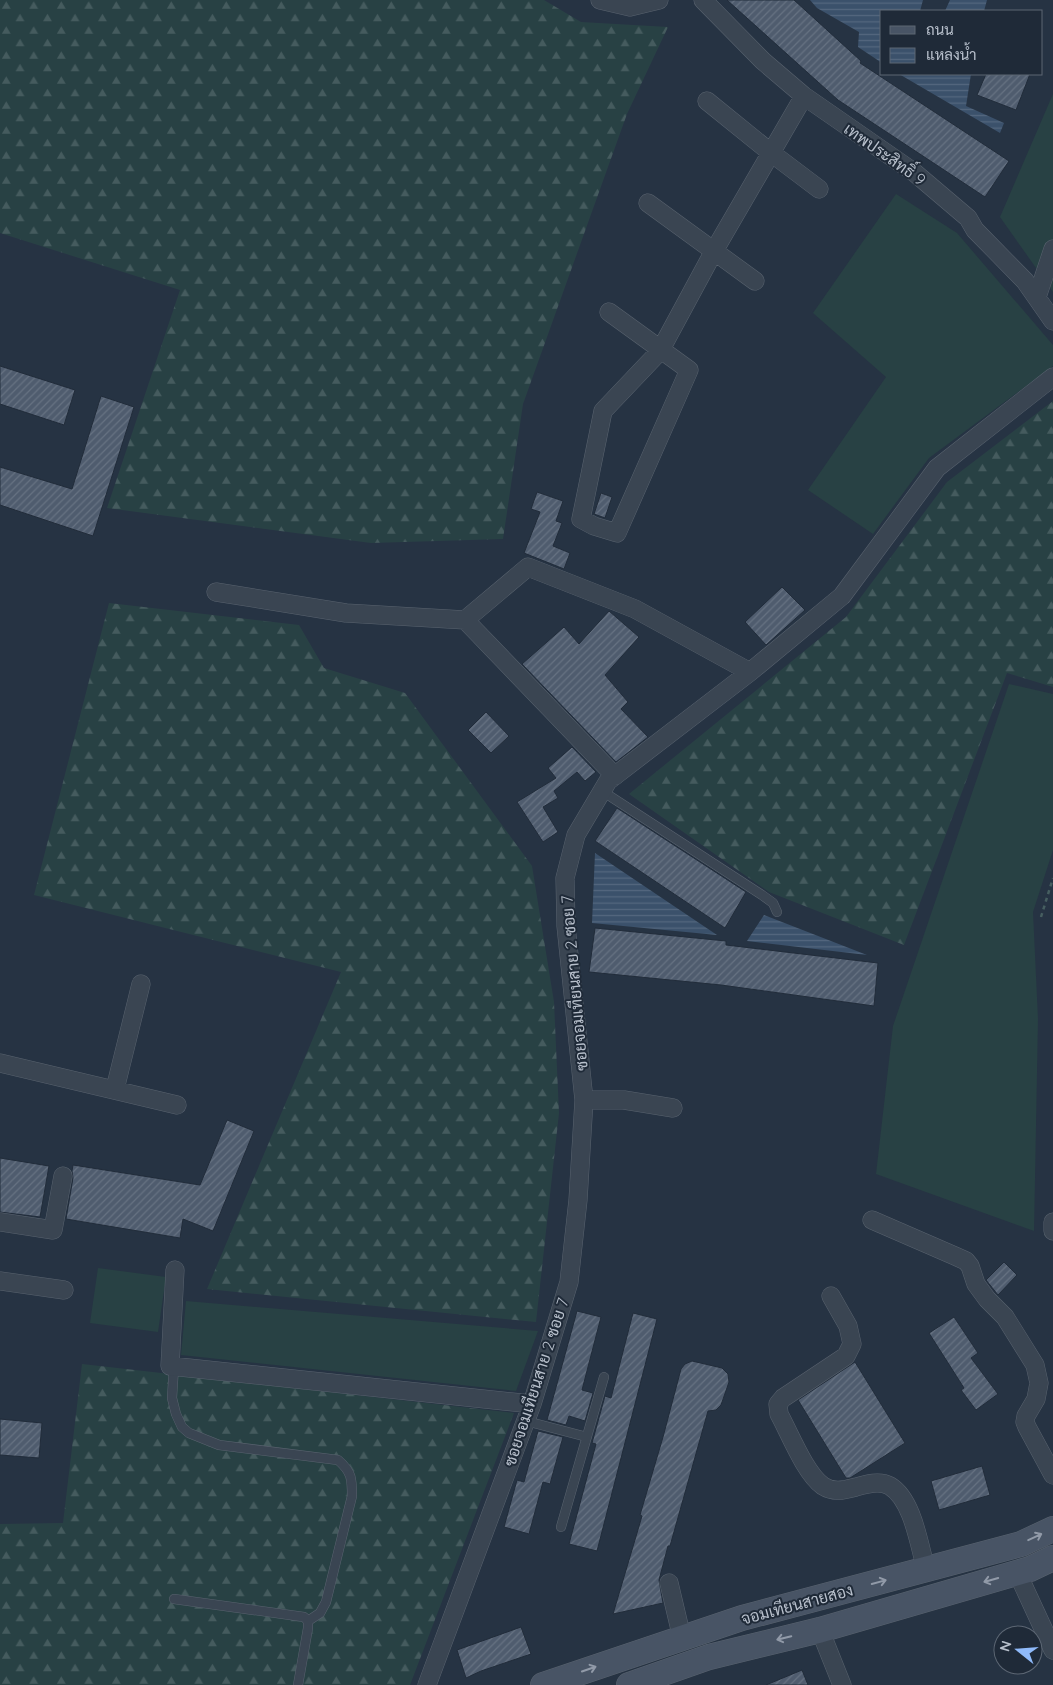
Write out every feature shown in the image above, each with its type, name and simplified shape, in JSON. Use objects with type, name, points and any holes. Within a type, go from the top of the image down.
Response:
[{"type":"main road","name":"จอมเทียนสายสอง","points":[[543,1685],[742,1618],[1021,1544],[1053,1529]]},
{"type":"main road","name":"จอมเทียนสายสอง","points":[[629,1685],[709,1657],[820,1630],[1030,1569],[1053,1558]]},
{"type":"street","points":[[600,0],[630,7],[659,0]]},
{"type":"street","name":"เทพประสิทธิ์ 9","points":[[703,0],[763,61],[804,96],[915,173],[968,218],[975,230],[1025,281],[1053,321]]},
{"type":"street","points":[[609,312],[660,350],[688,370],[617,533],[580,519],[603,411],[660,350],[714,250],[804,96]]},
{"type":"street","points":[[707,101],[770,152],[819,188]]},
{"type":"street","points":[[648,204],[755,281]]},
{"type":"street","points":[[1037,297],[1053,249]]},
{"type":"street","name":"ซอยจอมเทียนสาย 2 ซอย 7","points":[[427,1685],[532,1404],[569,1282],[578,1200],[584,1100],[566,926],[565,878],[576,835],[608,781],[750,672],[842,596],[937,468],[1053,377]]},
{"type":"street","points":[[465,620],[528,567],[635,610],[750,672]]},
{"type":"street","points":[[216,592],[346,612],[465,620],[615,776]]},
{"type":"street","points":[[115,1089],[141,984]]},
{"type":"street","points":[[0,1063],[177,1105]]},
{"type":"street","points":[[584,1100],[624,1100],[673,1108]]},
{"type":"street","points":[[0,1222],[53,1230],[63,1176]]},
{"type":"street","points":[[872,1220],[955,1256],[970,1266],[976,1284],[1004,1317],[1035,1365],[1039,1383],[1036,1399],[1026,1416],[1025,1422],[1053,1475]]},
{"type":"street","points":[[1053,1222],[1053,1232]]},
{"type":"street","points":[[176,1270],[170,1366],[532,1404]]},
{"type":"street","points":[[0,1281],[64,1290]]},
{"type":"street","points":[[831,1296],[848,1326],[852,1344],[846,1356],[783,1398],[778,1404],[779,1414],[811,1475],[824,1486],[838,1492],[874,1483],[889,1485],[900,1495],[911,1516],[926,1569]]},
{"type":"street","points":[[1017,1572],[1053,1650]]},
{"type":"street","points":[[669,1583],[682,1638]]},
{"type":"street","points":[[820,1630],[842,1685]]},
{"type":"lane","points":[[602,791],[762,895],[772,903],[777,912]]},
{"type":"lane","points":[[174,1366],[172,1398],[182,1427],[189,1433],[219,1445],[338,1460],[349,1471],[352,1496],[326,1602],[320,1613],[308,1621]]},
{"type":"lane","points":[[561,1527],[604,1376]]},
{"type":"lane","points":[[526,1421],[586,1437]]},
{"type":"lane","points":[[174,1599],[304,1617],[308,1621],[308,1628],[298,1685]]},
{"type":"path","points":[[1041,917],[1053,878]]},
{"type":"green space","points":[[0,0],[544,0],[581,22],[668,27],[627,114],[523,404],[503,539],[371,543],[107,508],[180,290],[0,233]]},
{"type":"green space","points":[[1053,94],[1053,292],[1000,217]]},
{"type":"green space","points":[[896,194],[957,233],[1053,345],[1053,366],[929,458],[873,534],[808,490],[886,377],[813,313]]},
{"type":"green space","points":[[1053,401],[1053,687],[1007,673],[904,945],[769,892],[629,794],[846,617],[947,482]]},
{"type":"green space","points":[[109,603],[299,625],[324,668],[405,693],[532,866],[554,1002],[559,1113],[536,1322],[207,1289],[341,972],[34,895]]},
{"type":"green space","points":[[1009,684],[1053,694],[1053,850],[1033,912],[1038,1019],[1034,1231],[876,1174],[893,1026]]},
{"type":"green space","points":[[98,1268],[166,1277],[158,1332],[90,1323]]},
{"type":"green space","points":[[186,1301],[538,1331],[516,1391],[181,1355]]},
{"type":"green space","points":[[82,1364],[514,1413],[410,1685],[0,1685],[0,1524],[63,1523]]},
{"type":"water","points":[[810,0],[923,0],[920,10],[880,10],[880,62],[858,47],[859,32],[817,8]]},
{"type":"water","points":[[950,0],[987,0],[984,10],[945,10]]},
{"type":"water","points":[[901,75],[971,75],[966,106],[1004,123],[1000,133]]},
{"type":"water","points":[[595,853],[717,935],[592,923]]},
{"type":"water","points":[[764,915],[867,955],[747,941]]},
{"type":"building","points":[[727,0],[794,0],[861,61],[860,63],[1009,161],[985,197],[838,100]]},
{"type":"building","points":[[986,75],[1030,75],[1016,110],[977,95]]},
{"type":"building","points":[[0,366],[75,390],[64,425],[0,404]]},
{"type":"building","points":[[101,396],[134,407],[93,536],[0,505],[0,467],[72,489]]},
{"type":"building","points":[[537,492],[563,501],[556,521],[562,523],[553,546],[570,553],[564,569],[524,553],[540,512],[531,509]]},
{"type":"building","points":[[601,493],[612,497],[605,518],[594,514]]},
{"type":"building","points":[[782,587],[805,610],[766,645],[745,622]]},
{"type":"building","points":[[609,611],[639,637],[605,675],[628,702],[621,709],[648,737],[616,762],[522,664],[564,627],[579,644]]},
{"type":"building","points":[[486,712],[509,736],[491,753],[468,730]]},
{"type":"building","points":[[572,747],[596,772],[585,781],[577,772],[554,791],[558,798],[543,807],[558,832],[543,842],[517,802],[556,778],[548,768]]},
{"type":"building","points":[[617,808],[746,892],[725,928],[595,841]]},
{"type":"building","points":[[595,928],[726,941],[726,945],[878,963],[874,1006],[721,985],[589,972]]},
{"type":"building","points":[[227,1120],[254,1131],[213,1231],[183,1219],[180,1238],[66,1219],[73,1178],[73,1165],[200,1185]]},
{"type":"building","points":[[0,1158],[49,1166],[40,1217],[0,1212]]},
{"type":"building","points":[[1004,1262],[1017,1275],[998,1295],[986,1280]]},
{"type":"building","points":[[577,1311],[601,1317],[582,1390],[593,1393],[585,1421],[569,1416],[566,1425],[547,1420]]},
{"type":"building","points":[[633,1313],[657,1319],[597,1551],[569,1544],[596,1444],[592,1443],[605,1396],[611,1398]]},
{"type":"building","points":[[954,1317],[978,1353],[971,1358],[998,1394],[976,1410],[961,1390],[964,1388],[929,1333]]},
{"type":"building","points":[[692,1361],[722,1368],[728,1374],[729,1382],[721,1405],[716,1410],[708,1411],[659,1580],[663,1603],[613,1614],[642,1516],[640,1515],[681,1369],[685,1364]]},
{"type":"building","points":[[855,1362],[905,1443],[850,1478],[846,1478],[798,1400]]},
{"type":"building","points":[[0,1419],[42,1423],[39,1458],[0,1455]]},
{"type":"building","points":[[538,1431],[563,1437],[550,1484],[543,1482],[529,1534],[504,1527],[517,1480],[524,1482]]},
{"type":"building","points":[[982,1466],[990,1495],[939,1510],[931,1481]]},
{"type":"building","points":[[521,1627],[531,1654],[466,1678],[457,1650]]},
{"type":"building","points":[[802,1670],[808,1685],[766,1685]]}]
